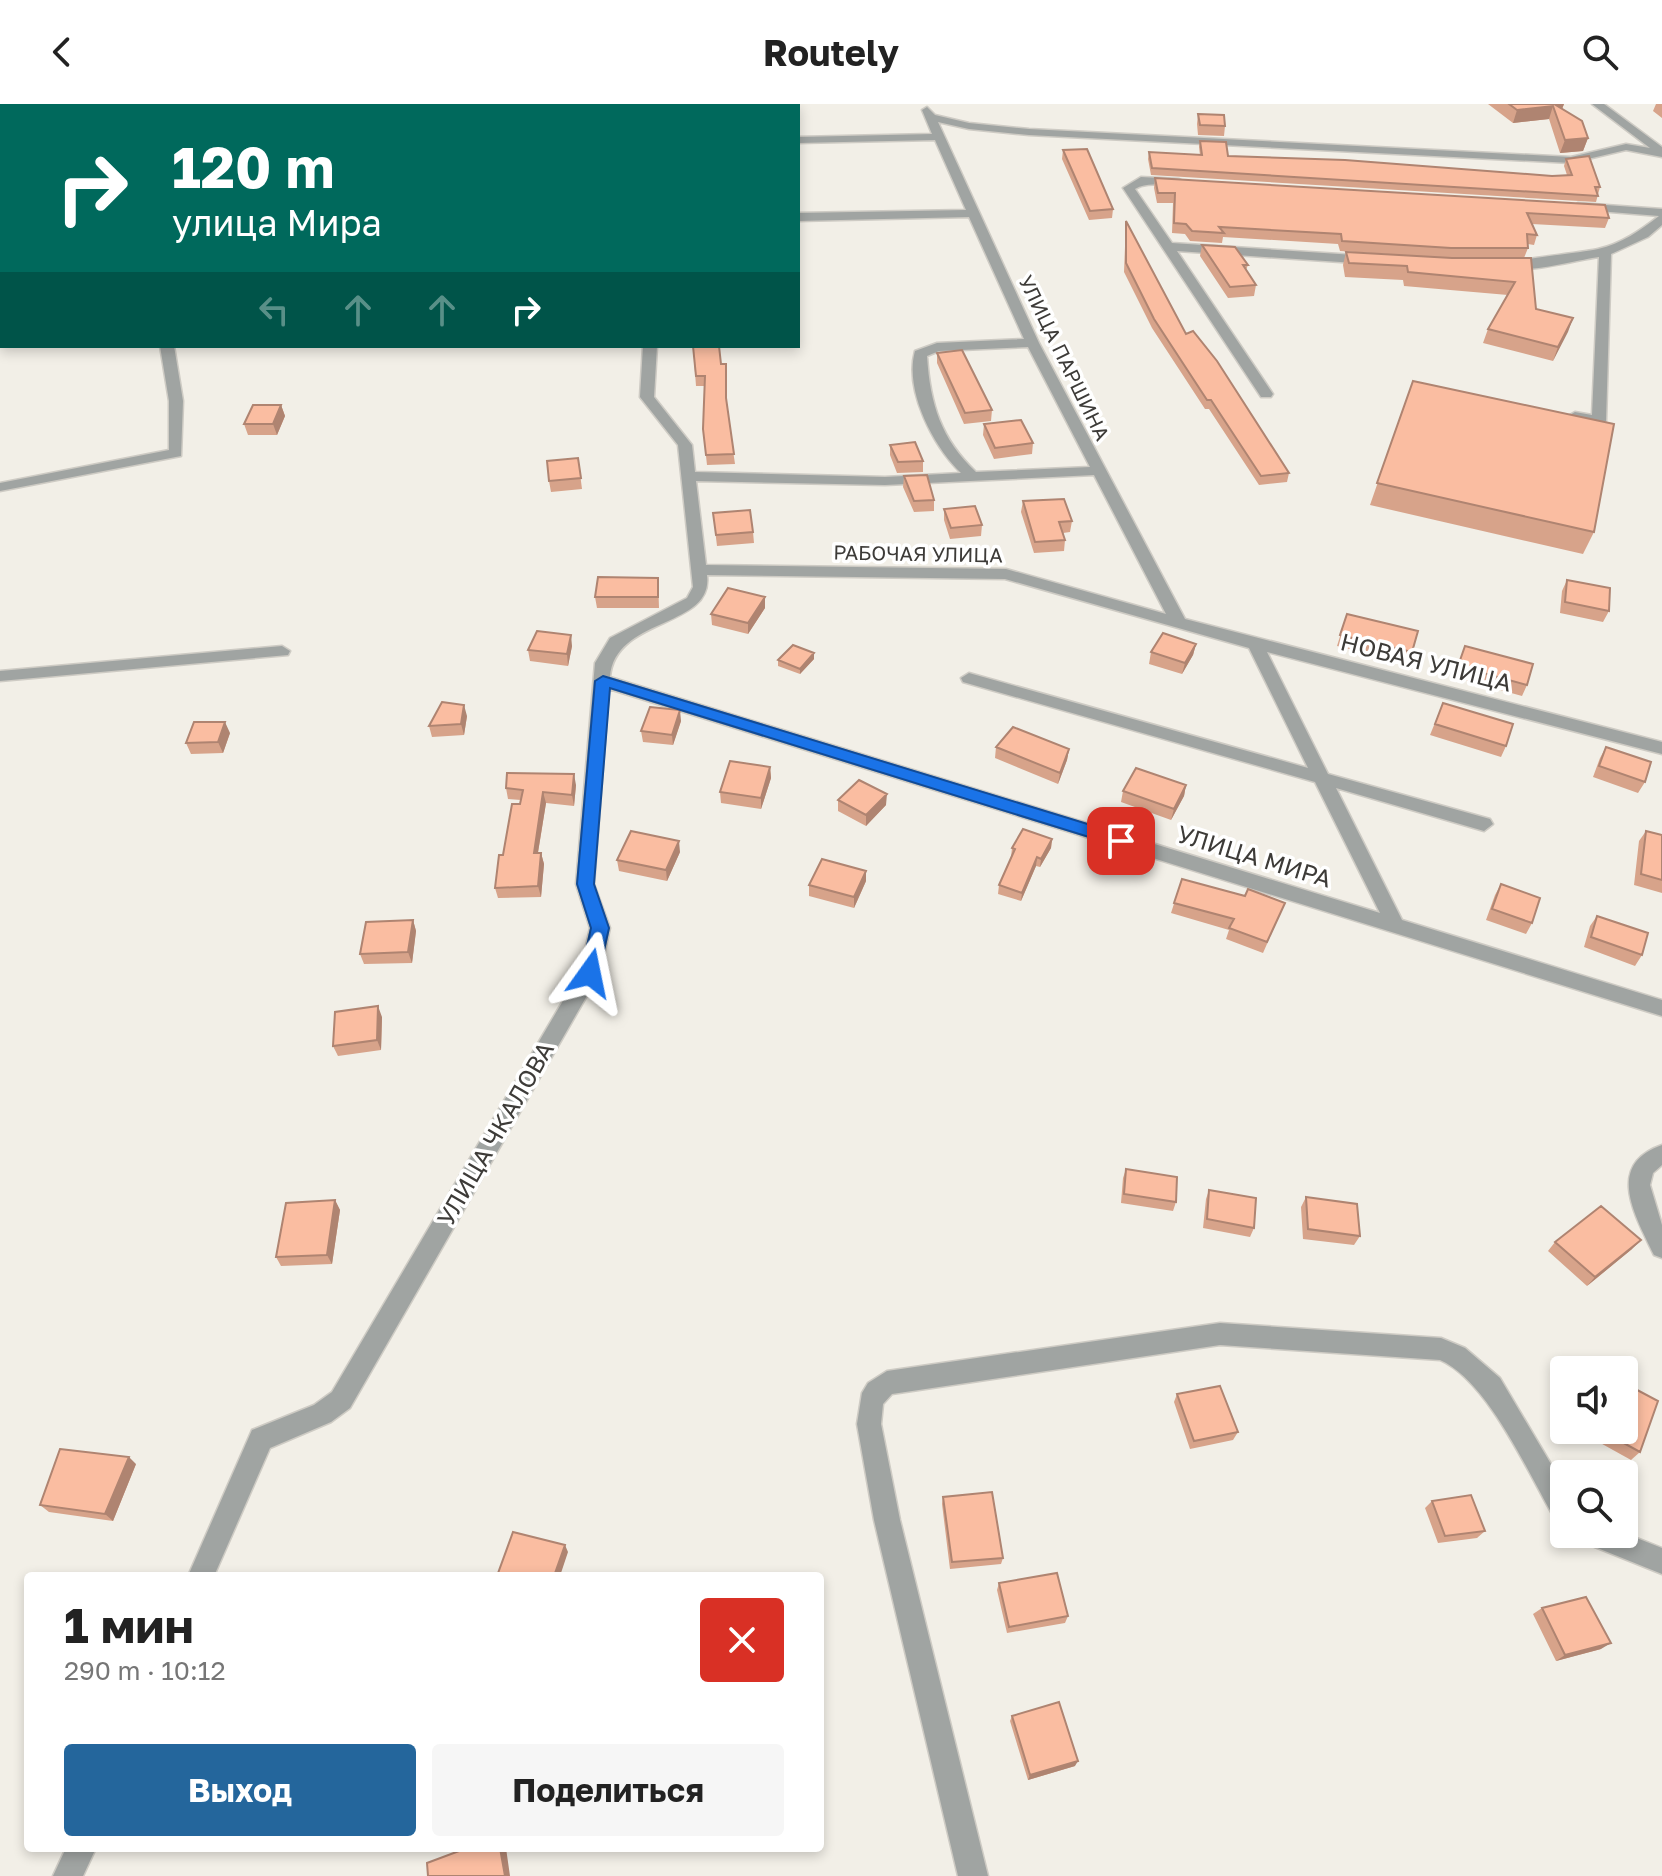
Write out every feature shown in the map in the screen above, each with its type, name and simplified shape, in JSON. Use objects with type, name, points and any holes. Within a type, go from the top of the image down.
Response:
[{"type":"street","points":[[1597,104],[1662,153]]},
{"type":"street","points":[[927,110],[969,126],[1029,132],[1571,160],[1626,147],[1662,153]]},
{"type":"street","name":"УЛИЦА ПАРШИНА","points":[[927,110],[1032,343],[1179,623]]},
{"type":"street","points":[[800,140],[939,137]]},
{"type":"street","points":[[1192,183],[1141,180],[1129,188],[1266,394]]},
{"type":"street","points":[[1568,207],[1662,213]]},
{"type":"street","points":[[800,217],[972,213]]},
{"type":"street","points":[[1495,265],[1527,265],[1605,252],[1644,234],[1662,219]]},
{"type":"street","points":[[1170,247],[1386,261]]},
{"type":"street","points":[[1553,412],[1599,421],[1605,252]]},
{"type":"street","points":[[974,478],[949,456],[930,420],[920,354],[937,347],[1032,343]]},
{"type":"street","points":[[0,487],[176,453],[176,401],[167,348]]},
{"type":"street","name":"УЛИЦА ЧКАЛОВА","points":[[203,1572],[261,1439],[271,1432],[323,1415],[341,1400],[590,973],[600,928],[585,884],[603,663],[616,642],[693,601],[701,587],[685,445],[647,397],[650,348]]},
{"type":"street","points":[[690,476],[885,481],[1097,471]]},
{"type":"street","name":"РАБОЧАЯ УЛИЦА","points":[[699,570],[1006,574],[1179,623]]},
{"type":"street","name":"НОВАЯ УЛИЦА","points":[[1179,623],[1662,748]]},
{"type":"street","points":[[1255,644],[1395,925]]},
{"type":"street","points":[[0,676],[282,651]]},
{"type":"street","points":[[969,678],[1484,824]]},
{"type":"street","name":"УЛИЦА МИРА","points":[[603,681],[1662,1008]]},
{"type":"street","points":[[1662,1154],[1645,1166],[1640,1183],[1642,1203],[1662,1248]]},
{"type":"street","points":[[973,1876],[887,1520],[869,1424],[871,1401],[887,1383],[1220,1334],[1441,1349],[1457,1356],[1491,1386],[1550,1486]]},
{"type":"street","points":[[1629,1548],[1662,1561]]},
{"type":"street","points":[[68,1876],[79,1852]]},
{"type":"building","points":[[1509,104],[1554,104],[1582,121],[1588,138],[1565,140],[1553,106],[1517,110]]},
{"type":"building","points":[[1198,114],[1224,115],[1225,126],[1200,125]]},
{"type":"building","points":[[1200,141],[1226,142],[1228,156],[1345,160],[1552,176],[1572,175],[1566,159],[1589,156],[1600,187],[1595,187],[1598,196],[1152,168],[1149,152],[1202,155]]},
{"type":"building","points":[[1087,149],[1113,209],[1090,211],[1063,150]]},
{"type":"building","points":[[1155,178],[1605,205],[1609,218],[1527,213],[1537,235],[1527,234],[1528,248],[1451,248],[1342,241],[1341,234],[1219,227],[1224,233],[1192,231],[1186,224],[1174,223],[1175,193],[1158,193]]},
{"type":"building","points":[[1126,221],[1186,334],[1193,331],[1217,361],[1289,473],[1261,476],[1154,319],[1126,263]]},
{"type":"building","points":[[1202,245],[1235,247],[1248,265],[1243,265],[1256,285],[1230,287]]},
{"type":"building","points":[[1346,252],[1452,258],[1531,258],[1536,309],[1573,318],[1558,347],[1488,329],[1515,282],[1408,272],[1407,266],[1349,263]]},
{"type":"building","points":[[693,348],[719,348],[721,364],[726,364],[726,398],[734,454],[706,455],[703,429],[705,376],[696,376]]},
{"type":"building","points":[[962,350],[992,410],[965,413],[937,353]]},
{"type":"building","points":[[1413,381],[1614,424],[1594,532],[1377,483]]},
{"type":"building","points":[[253,405],[281,405],[273,424],[244,424]]},
{"type":"building","points":[[1021,420],[1033,443],[995,448],[984,424]]},
{"type":"building","points":[[915,442],[923,461],[898,462],[890,445]]},
{"type":"building","points":[[578,458],[581,478],[549,481],[547,461]]},
{"type":"building","points":[[927,475],[934,500],[914,501],[904,476]]},
{"type":"building","points":[[1064,499],[1072,521],[1059,522],[1065,540],[1035,542],[1023,501]]},
{"type":"building","points":[[975,506],[982,525],[951,528],[944,509]]},
{"type":"building","points":[[750,510],[753,532],[716,535],[713,513]]},
{"type":"building","points":[[598,577],[658,578],[658,597],[595,597]]},
{"type":"building","points":[[1567,580],[1610,588],[1609,611],[1565,602]]},
{"type":"building","points":[[728,588],[765,597],[748,623],[711,614]]},
{"type":"building","points":[[1347,614],[1418,631],[1412,652],[1340,635]]},
{"type":"building","points":[[537,631],[571,635],[567,654],[528,650]]},
{"type":"building","points":[[1163,633],[1196,644],[1185,663],[1151,652]]},
{"type":"building","points":[[793,645],[814,653],[800,669],[778,660]]},
{"type":"building","points":[[1465,646],[1533,664],[1527,685],[1458,666]]},
{"type":"building","points":[[442,702],[464,705],[461,724],[429,726]]},
{"type":"building","points":[[1443,703],[1513,724],[1506,746],[1435,724]]},
{"type":"building","points":[[650,707],[680,710],[672,735],[641,731]]},
{"type":"building","points":[[194,722],[225,722],[218,742],[186,743]]},
{"type":"building","points":[[1013,727],[1069,749],[1060,773],[996,747]]},
{"type":"building","points":[[1606,747],[1651,762],[1645,782],[1599,766]]},
{"type":"building","points":[[730,761],[770,767],[761,798],[720,792]]},
{"type":"building","points":[[1136,768],[1186,785],[1174,809],[1123,791]]},
{"type":"building","points":[[507,773],[574,774],[572,795],[543,792],[534,853],[541,853],[538,886],[495,888],[499,855],[503,855],[512,804],[520,804],[523,790],[506,788]]},
{"type":"building","points":[[859,780],[887,794],[866,815],[838,800]]},
{"type":"building","points":[[1023,829],[1052,839],[1041,859],[1037,857],[1022,893],[999,885],[1015,849],[1012,848]]},
{"type":"building","points":[[631,831],[679,841],[666,870],[617,860]]},
{"type":"building","points":[[1646,831],[1662,835],[1662,880],[1641,874]]},
{"type":"building","points":[[822,859],[866,871],[854,897],[809,885]]},
{"type":"building","points":[[1182,879],[1245,896],[1248,889],[1285,903],[1267,942],[1229,928],[1234,919],[1174,903]]},
{"type":"building","points":[[1501,884],[1540,898],[1532,923],[1492,909]]},
{"type":"building","points":[[1597,916],[1648,933],[1642,955],[1591,937]]},
{"type":"building","points":[[413,920],[408,952],[360,954],[366,922]]},
{"type":"building","points":[[378,1006],[377,1040],[333,1046],[335,1012]]},
{"type":"building","points":[[1126,1169],[1177,1177],[1176,1202],[1124,1194]]},
{"type":"building","points":[[1209,1190],[1256,1198],[1254,1228],[1207,1219]]},
{"type":"building","points":[[1306,1197],[1357,1204],[1360,1236],[1308,1229]]},
{"type":"building","points":[[335,1200],[327,1255],[276,1257],[286,1203]]},
{"type":"building","points":[[1601,1206],[1641,1240],[1595,1277],[1555,1242]]},
{"type":"building","points":[[1220,1386],[1238,1432],[1194,1441],[1177,1394]]},
{"type":"building","points":[[1638,1390],[1658,1401],[1640,1452],[1625,1444],[1638,1444]]},
{"type":"building","points":[[60,1449],[129,1457],[105,1514],[40,1505]]},
{"type":"building","points":[[992,1492],[1003,1558],[952,1562],[943,1497]]},
{"type":"building","points":[[1471,1495],[1485,1531],[1445,1536],[1432,1501]]},
{"type":"building","points":[[513,1532],[565,1545],[555,1572],[498,1572]]},
{"type":"building","points":[[1057,1573],[1068,1616],[1009,1627],[999,1583]]},
{"type":"building","points":[[1586,1597],[1611,1643],[1565,1655],[1542,1608]]},
{"type":"building","points":[[1059,1702],[1078,1761],[1030,1775],[1012,1716]]},
{"type":"building","points":[[456,1852],[501,1852],[505,1876],[428,1876],[427,1863]]},
{"type":"route","points":[[590,973],[600,928],[585,884],[603,681],[1121,841]]}]
